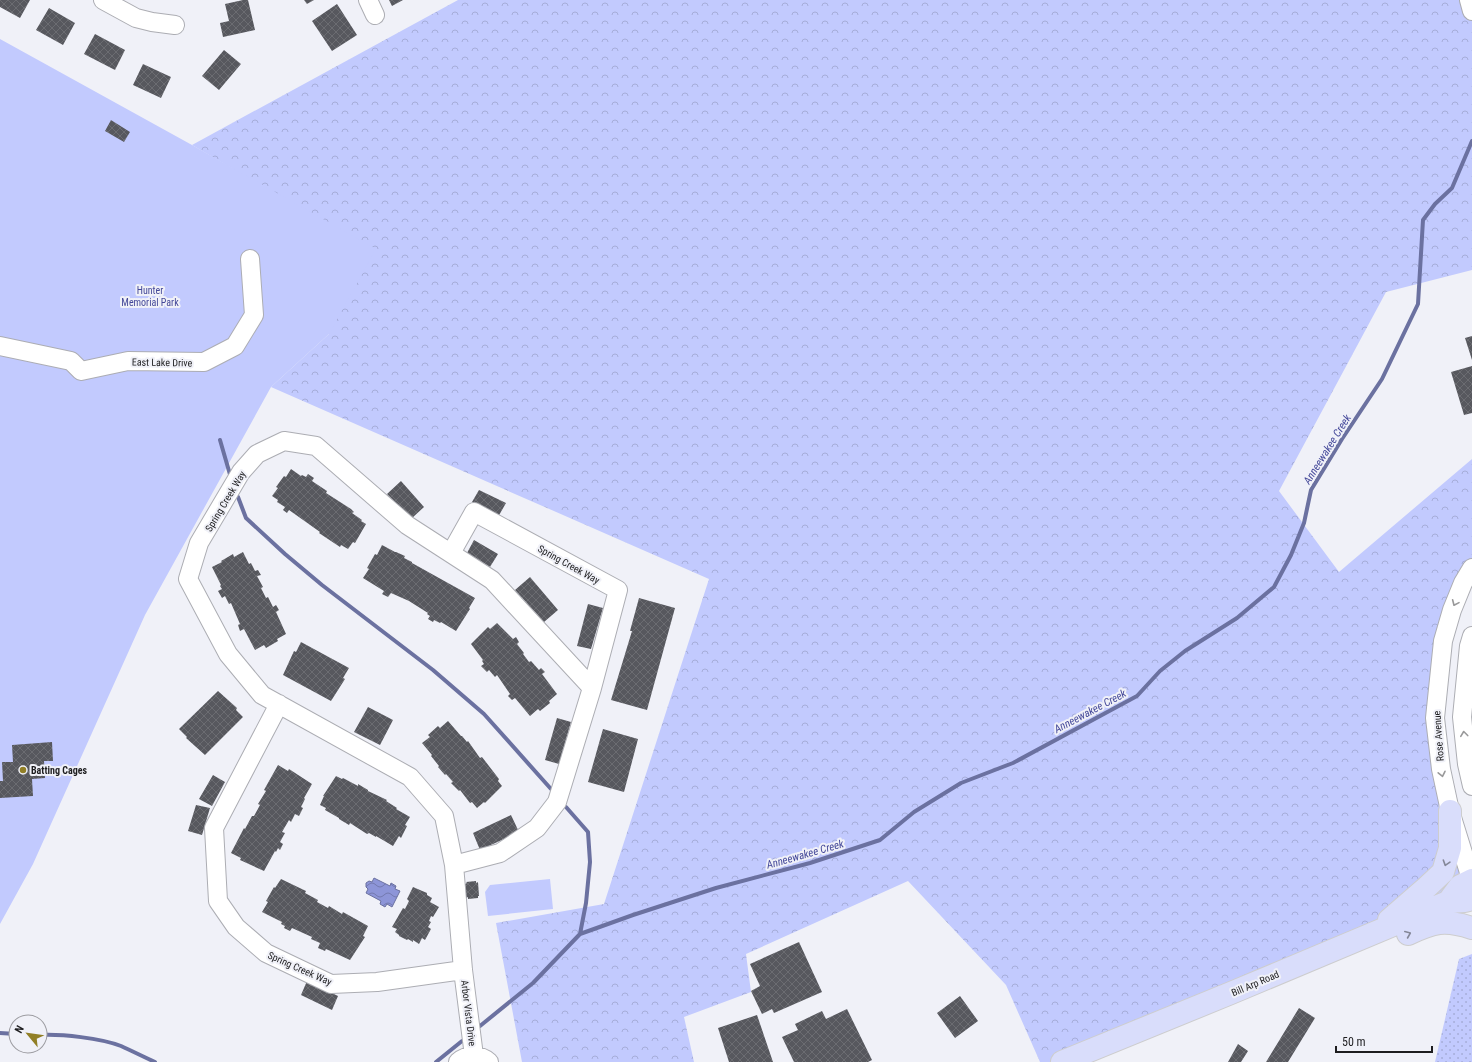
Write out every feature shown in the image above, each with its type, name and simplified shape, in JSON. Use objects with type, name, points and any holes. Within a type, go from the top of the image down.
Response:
[{"type":"main road","points":[[1377,931],[1427,888],[1443,872],[1450,848],[1450,811]]},
{"type":"main road","points":[[1448,902],[1460,886],[1472,881]]},
{"type":"main road","name":"Bill Arp Road","points":[[1062,1062],[1448,902],[1472,900]]},
{"type":"main road","points":[[1283,971],[1294,980],[1324,970],[1366,949],[1430,924],[1455,922],[1472,928]]},
{"type":"street","points":[[103,0],[136,18],[174,25]]},
{"type":"street","points":[[1469,0],[1472,11]]},
{"type":"street","name":"East Lake Drive","points":[[0,346],[71,361],[81,371],[128,361],[204,362],[235,346],[254,315],[250,259]]},
{"type":"street","name":"Spring Creek Way","points":[[279,704],[214,828],[218,901],[236,927],[266,953],[331,984],[355,984],[463,970],[454,865],[444,816],[410,777],[279,704],[262,695],[228,654],[188,579],[199,543],[241,472],[257,454],[284,441],[316,446],[407,525],[492,580],[592,688]]},
{"type":"street","name":"Spring Creek Way","points":[[451,553],[474,512],[618,590],[592,688],[557,802],[537,828],[500,853],[454,865]]},
{"type":"street","name":"Rose Avenue","points":[[1472,568],[1463,583],[1442,641],[1435,718],[1441,769],[1450,811],[1472,881]]},
{"type":"street","points":[[1472,636],[1469,646],[1462,717],[1467,764],[1472,786]]},
{"type":"street","name":"Arbor Vista Drive","points":[[463,970],[474,1060]]},
{"type":"green space","points":[[458,0],[1472,0],[1472,270],[1386,292],[1279,491],[1339,572],[1472,459],[1472,568],[1463,583],[1435,718],[1472,881],[1062,1062],[1040,1062],[1006,985],[908,881],[746,954],[751,992],[684,1017],[694,1062],[522,1062],[496,923],[604,904],[709,579],[271,387],[329,334],[233,169],[192,145]]},
{"type":"green space","name":"Hunter Memorial Park","points":[[0,39],[376,249],[329,334],[271,387],[145,615],[33,864],[0,924]]},
{"type":"green space","points":[[550,879],[553,909],[488,916],[485,892],[490,885]]},
{"type":"green space","points":[[1472,954],[1472,1062],[1435,1062],[1459,959]]},
{"type":"water","points":[[374,878],[390,886],[391,883],[396,886],[395,889],[400,891],[392,907],[387,904],[385,907],[380,904],[381,901],[366,893],[368,889],[366,887],[366,883],[369,881],[372,882]]},
{"type":"building","points":[[0,0],[30,0],[20,18],[0,7]]},
{"type":"building","points":[[248,0],[255,30],[223,37],[220,23],[229,21],[225,4]]},
{"type":"building","points":[[304,0],[314,0],[307,4]]},
{"type":"building","points":[[389,0],[403,0],[392,6]]},
{"type":"building","points":[[337,4],[357,35],[332,51],[312,21]]},
{"type":"building","points":[[49,8],[75,23],[63,45],[36,30]]},
{"type":"building","points":[[95,34],[125,50],[115,70],[84,54]]},
{"type":"building","points":[[224,50],[241,64],[219,90],[202,76]]},
{"type":"building","points":[[143,64],[171,77],[161,98],[133,85]]},
{"type":"building","points":[[111,120],[130,132],[124,142],[105,131]]},
{"type":"building","points":[[1472,336],[1472,360],[1465,338]]},
{"type":"building","points":[[1472,366],[1472,413],[1464,415],[1451,372]]},
{"type":"building","points":[[291,469],[301,476],[306,477],[308,474],[314,478],[312,481],[327,491],[326,493],[351,509],[354,512],[352,513],[366,524],[355,543],[353,542],[348,549],[341,545],[340,547],[289,510],[287,513],[283,510],[285,507],[277,502],[278,500],[272,496],[278,488],[276,487],[284,476],[286,477]]},
{"type":"building","points":[[401,481],[424,507],[411,519],[387,494]]},
{"type":"building","points":[[479,490],[506,503],[498,517],[472,502]]},
{"type":"building","points":[[474,540],[498,554],[490,567],[467,553]]},
{"type":"building","points":[[382,545],[405,556],[404,558],[412,563],[475,598],[456,631],[441,622],[440,623],[434,620],[433,622],[428,619],[430,616],[427,614],[428,613],[409,601],[391,593],[388,597],[382,594],[384,591],[363,578],[369,569],[367,568],[375,554],[377,555]]},
{"type":"building","points":[[243,552],[249,564],[251,563],[255,571],[258,570],[261,575],[257,576],[263,587],[261,588],[273,607],[276,605],[279,610],[276,612],[286,634],[266,648],[264,645],[255,650],[244,629],[240,631],[238,625],[240,624],[231,603],[229,604],[225,596],[222,598],[218,591],[222,589],[220,586],[221,585],[212,567],[233,554],[234,557]]},
{"type":"building","points":[[530,577],[558,610],[544,622],[515,590]]},
{"type":"building","points":[[639,598],[675,608],[647,710],[611,700],[632,631],[630,631]]},
{"type":"building","points":[[588,604],[603,608],[591,649],[577,646]]},
{"type":"building","points":[[497,623],[513,639],[516,637],[519,642],[517,644],[524,653],[523,654],[529,662],[531,661],[539,670],[541,668],[545,672],[542,674],[557,694],[549,701],[550,703],[540,711],[538,709],[530,716],[515,698],[512,700],[508,696],[510,694],[497,675],[495,677],[489,670],[487,672],[481,666],[484,664],[482,661],[483,660],[471,644],[488,627],[490,629]]},
{"type":"building","points":[[301,642],[349,668],[343,678],[345,679],[331,701],[283,675],[294,651],[296,652]]},
{"type":"building","points":[[218,691],[237,708],[236,710],[243,717],[205,755],[186,738],[187,737],[179,729]]},
{"type":"building","points":[[368,707],[393,720],[380,745],[354,732]]},
{"type":"building","points":[[557,718],[571,722],[559,764],[545,760]]},
{"type":"building","points":[[448,721],[467,742],[468,741],[480,758],[482,757],[499,779],[498,781],[502,786],[485,803],[484,802],[477,808],[472,802],[470,803],[460,790],[459,791],[451,783],[453,782],[438,767],[439,766],[431,756],[432,755],[422,743],[430,737],[428,735],[438,726],[440,728]]},
{"type":"building","points":[[603,729],[638,739],[624,792],[588,782]]},
{"type":"building","name":"Batting Cages","points":[[52,742],[53,761],[44,761],[45,778],[32,779],[33,796],[0,798],[0,781],[3,781],[2,762],[13,762],[12,745]]},
{"type":"building","points":[[278,765],[288,771],[289,769],[312,784],[304,798],[305,799],[301,807],[303,808],[299,816],[295,814],[291,822],[289,820],[282,832],[285,833],[280,842],[283,844],[280,850],[278,848],[276,852],[275,851],[264,871],[240,860],[241,858],[231,853],[244,828],[245,829],[260,805],[258,804],[266,791],[264,790]]},
{"type":"building","points":[[213,775],[225,782],[212,806],[199,799]]},
{"type":"building","points":[[336,776],[358,786],[358,784],[368,791],[387,800],[386,801],[397,808],[396,809],[410,817],[405,825],[407,826],[401,838],[399,836],[393,846],[376,836],[369,833],[367,834],[350,823],[349,825],[325,810],[326,808],[320,805],[323,796]]},
{"type":"building","points":[[196,805],[210,808],[202,835],[188,831]]},
{"type":"building","points":[[511,815],[519,832],[480,850],[473,833]]},
{"type":"building","points":[[281,879],[306,891],[305,893],[318,900],[317,902],[328,908],[329,906],[342,914],[343,912],[368,926],[363,936],[365,937],[350,960],[326,949],[325,951],[318,948],[320,943],[311,939],[312,937],[292,928],[290,931],[284,928],[285,926],[281,924],[282,922],[262,912],[274,887],[275,888]]},
{"type":"building","points":[[476,881],[476,883],[478,882],[478,898],[466,898],[466,882]]},
{"type":"building","points":[[413,887],[427,893],[427,895],[432,898],[430,902],[439,907],[433,917],[431,916],[429,921],[431,922],[428,927],[431,929],[425,940],[422,938],[419,944],[413,940],[413,942],[399,936],[395,932],[397,929],[392,927],[403,908],[405,909],[409,901],[407,899]]},
{"type":"building","points":[[799,942],[822,992],[774,1013],[772,1009],[762,1014],[751,991],[760,986],[750,964]]},
{"type":"building","points":[[307,981],[338,996],[332,1010],[301,995]]},
{"type":"building","points":[[960,996],[978,1021],[955,1038],[937,1013]]},
{"type":"building","points":[[1299,1008],[1315,1018],[1288,1062],[1266,1062]]},
{"type":"building","points":[[847,1009],[872,1060],[868,1062],[794,1062],[782,1037],[798,1030],[795,1024],[822,1011],[826,1019]]},
{"type":"building","points":[[757,1015],[773,1062],[729,1062],[718,1028]]},
{"type":"building","points":[[1238,1044],[1248,1051],[1241,1062],[1228,1062]]},
{"type":"waterway","name":"Anneewakee Creek","points":[[480,1026],[533,983],[580,934],[716,888],[810,863],[880,840],[914,812],[961,783],[1013,763],[1137,696],[1160,671],[1185,651],[1237,618],[1274,587],[1291,555],[1304,523],[1311,490],[1342,439],[1382,379],[1418,304],[1423,220],[1435,204],[1452,188],[1472,141]]},
{"type":"waterway","points":[[220,440],[231,478]]},
{"type":"waterway","points":[[238,497],[246,518],[285,554],[322,585],[433,670],[484,714],[551,789]]},
{"type":"waterway","points":[[566,807],[588,832],[590,862],[586,903],[580,934]]},
{"type":"waterway","points":[[0,1033],[8,1034]]},
{"type":"waterway","points":[[48,1035],[70,1036],[112,1043],[155,1062]]},
{"type":"waterway","name":"Anneewakee Creek","points":[[436,1062],[462,1041]]},
{"type":"place","name":"Batting Cages","points":[[23,770]]}]
